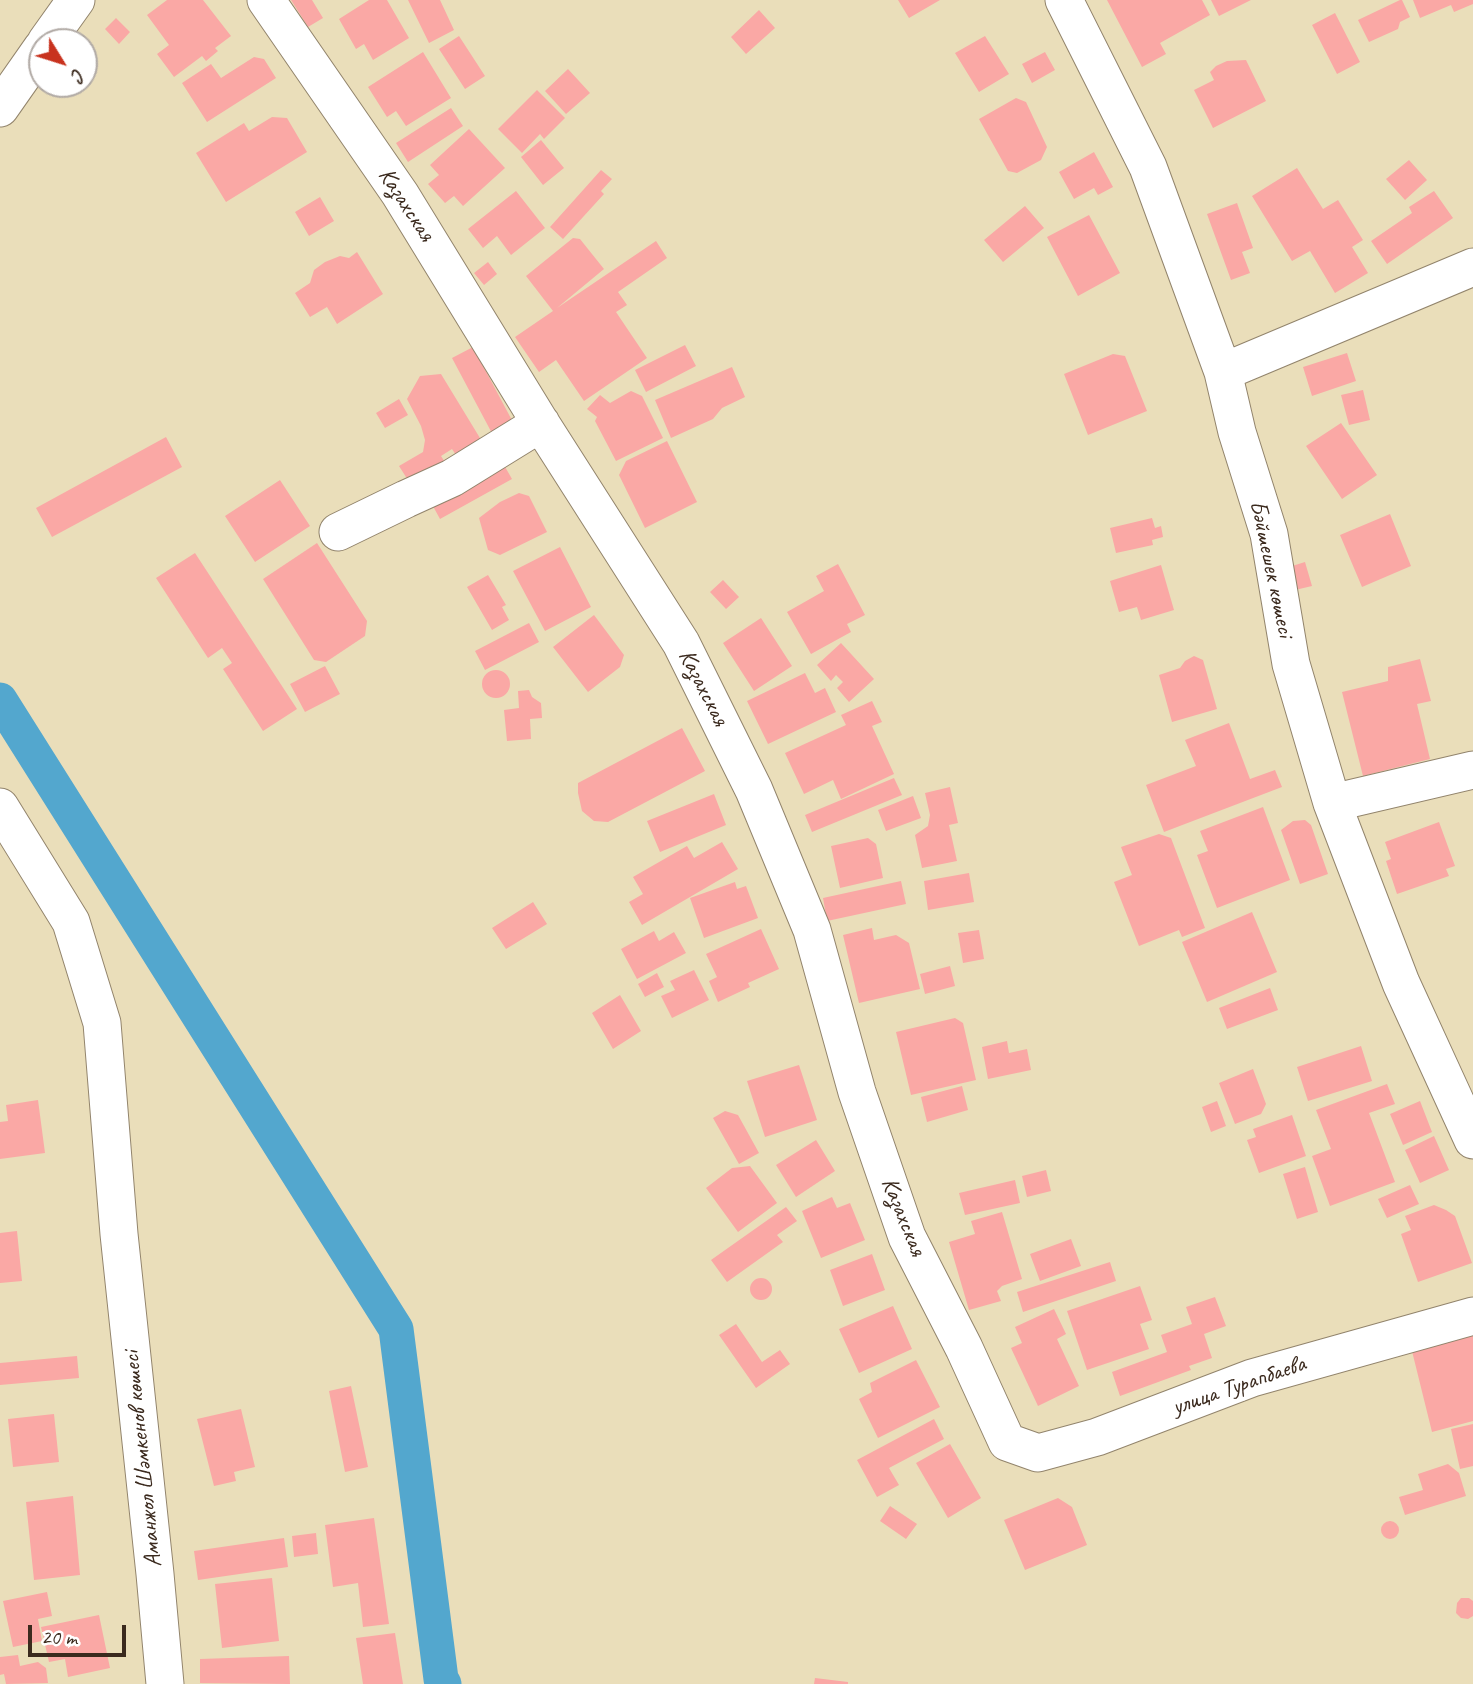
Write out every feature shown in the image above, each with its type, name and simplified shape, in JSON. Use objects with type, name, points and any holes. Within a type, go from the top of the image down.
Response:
[{"type":"street","points":[[56,28],[75,0]]},
{"type":"street","name":"Казахская","points":[[266,0],[400,194],[681,643],[754,790],[812,930],[857,1092],[907,1237],[964,1348],[1007,1442]]},
{"type":"street","name":"Бәйшешек көшесі","points":[[1065,0],[1148,167],[1223,372],[1237,432],[1269,534],[1291,664],[1332,803],[1401,983],[1473,1140]]},
{"type":"street","points":[[0,108],[28,68]]},
{"type":"street","points":[[1223,372],[1473,267]]},
{"type":"street","points":[[338,532],[452,478],[541,423]]},
{"type":"street","points":[[1332,803],[1473,770]]},
{"type":"street","name":"Аманжол Шәмкенов көшесі","points":[[0,807],[71,922],[102,1023],[119,1234],[165,1684]]},
{"type":"street","name":"улица Турапбаева","points":[[1007,1442],[1038,1453],[1097,1437],[1252,1378],[1473,1317]]},
{"type":"building","points":[[167,0],[203,0],[231,36],[215,48],[218,51],[206,61],[202,56],[174,77],[157,54],[169,45],[147,15]]},
{"type":"building","points":[[291,0],[312,0],[323,18],[308,27]]},
{"type":"building","points":[[369,0],[387,0],[409,38],[373,60],[364,44],[356,49],[339,19]]},
{"type":"building","points":[[408,0],[440,0],[454,30],[429,43]]},
{"type":"building","points":[[898,0],[940,0],[909,18]]},
{"type":"building","points":[[1107,0],[1202,0],[1210,15],[1160,43],[1166,54],[1142,67]]},
{"type":"building","points":[[1211,0],[1251,0],[1219,16]]},
{"type":"building","points":[[1400,0],[1410,17],[1400,22],[1398,29],[1369,42],[1358,20]]},
{"type":"building","points":[[1413,0],[1473,0],[1473,4],[1454,12],[1451,5],[1420,18]]},
{"type":"building","points":[[759,10],[775,28],[746,54],[731,37]]},
{"type":"building","points":[[1335,13],[1360,62],[1337,74],[1312,25]]},
{"type":"building","points":[[116,18],[130,32],[119,44],[105,29]]},
{"type":"building","points":[[459,36],[485,76],[465,89],[439,49]]},
{"type":"building","points":[[985,36],[1009,74],[979,92],[955,53]]},
{"type":"building","points":[[423,52],[451,98],[406,126],[396,111],[387,117],[368,87]]},
{"type":"building","points":[[1045,52],[1055,70],[1032,83],[1022,64]]},
{"type":"building","points":[[254,57],[264,59],[276,78],[207,122],[182,83],[211,64],[221,78]]},
{"type":"building","points":[[1246,60],[1266,101],[1213,128],[1194,90],[1214,80],[1210,72],[1216,66],[1227,61]]},
{"type":"building","points":[[568,69],[590,93],[566,114],[545,91]]},
{"type":"building","points":[[537,90],[565,118],[544,139],[540,134],[522,153],[498,129]]},
{"type":"building","points":[[1016,98],[1026,102],[1047,147],[1041,160],[1017,173],[1008,171],[979,119]]},
{"type":"building","points":[[451,108],[463,126],[408,162],[396,143]]},
{"type":"building","points":[[272,117],[287,118],[307,152],[226,202],[196,153],[244,123],[249,131]]},
{"type":"building","points":[[469,129],[505,168],[463,206],[454,196],[445,203],[428,184],[439,175],[430,165]]},
{"type":"building","points":[[541,140],[564,168],[543,185],[521,157]]},
{"type":"building","points":[[1094,152],[1113,187],[1098,195],[1094,188],[1074,199],[1059,172]]},
{"type":"building","points":[[1409,160],[1427,180],[1405,200],[1386,179]]},
{"type":"building","points":[[1297,168],[1323,209],[1338,200],[1363,240],[1352,247],[1368,273],[1335,293],[1310,251],[1292,261],[1252,196]]},
{"type":"building","points":[[601,170],[612,179],[601,191],[604,194],[563,239],[550,227]]},
{"type":"building","points":[[516,191],[545,228],[511,255],[497,236],[483,248],[468,229]]},
{"type":"building","points":[[1434,191],[1453,218],[1387,264],[1371,241],[1412,213],[1409,207]]},
{"type":"building","points":[[320,197],[334,221],[309,236],[295,212]]},
{"type":"building","points":[[1237,203],[1253,248],[1242,252],[1250,273],[1231,280],[1207,214]]},
{"type":"building","points":[[1025,206],[1044,228],[1003,262],[984,240]]},
{"type":"building","points":[[1089,215],[1120,273],[1078,296],[1047,237]]},
{"type":"building","points":[[573,238],[580,239],[604,269],[557,308],[656,241],[667,258],[618,292],[627,305],[616,312],[647,358],[584,401],[556,360],[539,372],[515,337],[553,311],[526,276]]},
{"type":"building","points":[[357,252],[383,294],[337,324],[327,307],[310,317],[295,293],[310,283],[314,270],[325,262],[340,256],[349,258]]},
{"type":"building","points":[[488,262],[497,274],[484,285],[474,273]]},
{"type":"building","points":[[685,345],[696,366],[646,392],[635,370]]},
{"type":"building","points":[[473,347],[515,426],[494,437],[452,358]]},
{"type":"building","points":[[1347,353],[1356,381],[1312,396],[1303,367]]},
{"type":"building","points":[[1113,354],[1125,356],[1147,411],[1088,435],[1064,374]]},
{"type":"building","points":[[732,367],[745,397],[722,408],[713,419],[671,438],[655,400]]},
{"type":"building","points":[[441,374],[483,443],[458,458],[452,449],[441,456],[448,467],[413,488],[399,466],[423,452],[425,440],[407,399],[420,376]]},
{"type":"building","points":[[1363,390],[1370,420],[1349,425],[1341,395]]},
{"type":"building","points":[[631,391],[642,396],[663,438],[616,461],[595,421],[597,417],[587,409],[600,395],[610,403]]},
{"type":"building","points":[[399,399],[408,415],[385,428],[376,413]]},
{"type":"building","points":[[1341,423],[1377,475],[1342,499],[1306,446]]},
{"type":"building","points":[[166,437],[182,467],[52,537],[36,508]]},
{"type":"building","points":[[667,441],[697,502],[645,528],[619,475],[626,461]]},
{"type":"building","points":[[500,458],[512,479],[440,519],[428,497]]},
{"type":"building","points":[[280,480],[310,526],[255,562],[225,516]]},
{"type":"building","points":[[519,493],[529,496],[547,532],[500,555],[488,550],[479,518],[500,502]]},
{"type":"building","points":[[1390,514],[1411,566],[1362,587],[1340,535]]},
{"type":"building","points":[[1152,518],[1155,528],[1161,526],[1163,537],[1152,540],[1153,545],[1116,553],[1110,528]]},
{"type":"building","points":[[317,543],[367,621],[365,636],[326,662],[314,660],[263,579]]},
{"type":"building","points":[[560,547],[591,607],[545,631],[513,571]]},
{"type":"building","points":[[195,553],[297,709],[263,731],[223,669],[232,663],[222,648],[208,658],[156,578]]},
{"type":"building","points":[[1305,562],[1312,586],[1295,590],[1289,567]]},
{"type":"building","points":[[838,564],[865,615],[847,624],[851,632],[811,654],[787,612],[824,591],[816,576]]},
{"type":"building","points":[[1161,565],[1174,610],[1141,620],[1137,607],[1119,612],[1110,581]]},
{"type":"building","points":[[488,575],[506,605],[502,607],[509,620],[492,630],[467,587]]},
{"type":"building","points":[[723,580],[739,597],[726,609],[710,592]]},
{"type":"building","points":[[594,615],[624,655],[620,667],[588,692],[553,647]]},
{"type":"building","points":[[761,618],[792,666],[754,691],[723,643]]},
{"type":"building","points":[[529,623],[539,642],[485,670],[475,651]]},
{"type":"building","points":[[841,643],[874,679],[849,702],[837,688],[843,682],[836,675],[831,681],[817,665]]},
{"type":"building","points":[[1194,656],[1203,660],[1217,709],[1172,722],[1159,675],[1180,668]]},
{"type":"building","points":[[1420,659],[1431,701],[1417,704],[1430,759],[1363,776],[1342,692],[1388,681],[1388,667]]},
{"type":"building","points":[[325,666],[340,694],[305,712],[290,684]]},
{"type":"building","points":[[496,670],[506,674],[510,684],[506,694],[496,698],[486,694],[482,684],[486,674]]},
{"type":"building","points":[[805,673],[815,693],[825,688],[836,712],[768,744],[747,701]]},
{"type":"building","points":[[529,690],[532,697],[541,703],[542,718],[530,719],[531,739],[507,741],[504,710],[519,708],[518,691]]},
{"type":"building","points":[[872,701],[882,722],[872,726],[894,774],[841,799],[833,780],[804,794],[785,753],[846,725],[841,715]]},
{"type":"building","points":[[1229,723],[1250,779],[1275,770],[1282,787],[1164,832],[1146,785],[1196,766],[1185,740]]},
{"type":"building","points":[[682,728],[705,771],[608,822],[594,821],[582,811],[578,783]]},
{"type":"building","points":[[894,778],[902,795],[812,832],[805,815]]},
{"type":"building","points":[[950,787],[958,823],[949,825],[957,861],[922,868],[915,835],[928,826],[930,815],[925,793]]},
{"type":"building","points":[[714,794],[726,825],[660,852],[647,821]]},
{"type":"building","points":[[913,796],[921,818],[886,831],[878,810]]},
{"type":"building","points":[[1263,807],[1290,880],[1217,908],[1197,855],[1208,851],[1200,831]]},
{"type":"building","points":[[1305,820],[1311,825],[1328,874],[1300,884],[1281,830],[1293,821]]},
{"type":"building","points":[[1439,822],[1455,866],[1446,869],[1449,876],[1397,894],[1386,861],[1391,859],[1385,842]]},
{"type":"building","points":[[1159,834],[1171,838],[1205,928],[1182,937],[1179,930],[1139,946],[1114,882],[1132,875],[1121,847]]},
{"type":"building","points":[[868,838],[876,844],[883,878],[840,888],[831,846]]},
{"type":"building","points":[[722,842],[738,869],[642,925],[629,902],[643,894],[633,877],[687,846],[694,858]]},
{"type":"building","points":[[969,873],[974,902],[928,910],[924,881]]},
{"type":"building","points":[[901,881],[906,904],[827,921],[823,898]]},
{"type":"building","points":[[735,882],[737,889],[746,886],[758,918],[704,938],[690,898]]},
{"type":"building","points":[[533,902],[547,924],[506,949],[492,928]]},
{"type":"building","points":[[1252,912],[1277,972],[1207,1002],[1182,942]]},
{"type":"building","points":[[872,928],[874,940],[896,935],[909,943],[920,989],[859,1003],[843,935]]},
{"type":"building","points":[[761,929],[779,969],[748,983],[750,987],[718,1002],[709,981],[717,977],[706,954]]},
{"type":"building","points":[[979,930],[984,959],[963,963],[958,933]]},
{"type":"building","points":[[654,931],[659,941],[674,932],[686,953],[637,979],[621,949]]},
{"type":"building","points":[[950,966],[955,986],[925,994],[920,974]]},
{"type":"building","points":[[694,970],[709,1000],[672,1018],[661,996],[675,990],[670,981]]},
{"type":"building","points":[[657,973],[664,987],[645,997],[638,984]]},
{"type":"building","points":[[1270,988],[1278,1010],[1227,1029],[1219,1008]]},
{"type":"building","points":[[620,995],[641,1031],[613,1049],[592,1013]]},
{"type":"building","points":[[955,1018],[963,1023],[976,1080],[911,1095],[896,1032]]},
{"type":"building","points":[[1007,1041],[1009,1053],[1027,1049],[1031,1070],[988,1079],[982,1047]]},
{"type":"building","points":[[1361,1046],[1372,1081],[1308,1101],[1297,1067]]},
{"type":"building","points":[[799,1065],[817,1120],[765,1137],[747,1081]]},
{"type":"building","points":[[1253,1069],[1266,1104],[1261,1114],[1235,1124],[1219,1083]]},
{"type":"building","points":[[1387,1084],[1395,1104],[1369,1113],[1395,1182],[1330,1206],[1312,1156],[1331,1149],[1316,1110]]},
{"type":"building","points":[[962,1086],[968,1110],[927,1122],[921,1097]]},
{"type":"building","points":[[38,1100],[45,1153],[0,1159],[0,1122],[8,1121],[6,1105]]},
{"type":"building","points":[[1217,1101],[1226,1126],[1211,1132],[1202,1107]]},
{"type":"building","points":[[1420,1101],[1432,1132],[1403,1145],[1390,1114]]},
{"type":"building","points":[[725,1111],[738,1115],[759,1153],[739,1164],[713,1118]]},
{"type":"building","points":[[1292,1115],[1306,1156],[1259,1173],[1247,1140],[1256,1137],[1253,1129]]},
{"type":"building","points":[[1434,1136],[1449,1170],[1420,1183],[1405,1150]]},
{"type":"building","points":[[816,1140],[835,1171],[796,1197],[776,1165]]},
{"type":"building","points":[[750,1166],[777,1203],[738,1232],[706,1188],[732,1168]]},
{"type":"building","points":[[1305,1167],[1318,1212],[1297,1219],[1283,1174]]},
{"type":"building","points":[[1046,1170],[1051,1191],[1027,1197],[1022,1176]]},
{"type":"building","points":[[1015,1180],[1020,1203],[965,1215],[959,1193]]},
{"type":"building","points":[[1410,1185],[1419,1204],[1387,1218],[1378,1199]]},
{"type":"building","points":[[832,1197],[837,1208],[850,1203],[865,1240],[821,1258],[802,1211]]},
{"type":"building","points":[[1434,1205],[1455,1216],[1472,1263],[1418,1282],[1401,1234],[1411,1230],[1405,1216]]},
{"type":"building","points":[[786,1207],[797,1221],[777,1235],[783,1242],[727,1282],[711,1260]]},
{"type":"building","points":[[1002,1212],[1022,1279],[1002,1286],[997,1291],[1001,1301],[969,1310],[949,1242],[975,1234],[971,1221]]},
{"type":"building","points":[[17,1231],[22,1281],[0,1283],[0,1233]]},
{"type":"building","points":[[1071,1239],[1081,1266],[1040,1281],[1030,1254]]},
{"type":"building","points":[[872,1254],[885,1290],[843,1306],[830,1270]]},
{"type":"building","points":[[1110,1262],[1116,1281],[1023,1312],[1017,1292]]},
{"type":"building","points":[[761,1278],[769,1281],[772,1289],[769,1297],[761,1300],[753,1297],[750,1289],[753,1281]]},
{"type":"building","points":[[1140,1286],[1152,1320],[1140,1324],[1149,1349],[1087,1370],[1067,1311]]},
{"type":"building","points":[[1215,1297],[1226,1326],[1204,1334],[1212,1358],[1189,1366],[1191,1370],[1120,1396],[1112,1372],[1167,1352],[1161,1335],[1192,1324],[1186,1307]]},
{"type":"building","points":[[893,1306],[912,1349],[859,1373],[839,1329]]},
{"type":"building","points":[[1054,1309],[1066,1334],[1057,1339],[1079,1386],[1038,1406],[1011,1348],[1022,1343],[1015,1327]]},
{"type":"building","points":[[736,1324],[762,1362],[780,1350],[790,1364],[756,1388],[719,1335]]},
{"type":"building","points":[[1473,1326],[1473,1421],[1432,1432],[1410,1343]]},
{"type":"building","points":[[77,1356],[79,1378],[0,1385],[0,1363]]},
{"type":"building","points":[[916,1360],[940,1407],[878,1438],[859,1399],[872,1392],[870,1383]]},
{"type":"building","points":[[351,1386],[368,1467],[345,1472],[329,1391]]},
{"type":"building","points":[[241,1409],[255,1467],[234,1472],[236,1481],[214,1486],[197,1419]]},
{"type":"building","points":[[54,1414],[59,1462],[13,1467],[8,1419]]},
{"type":"building","points":[[934,1419],[944,1439],[889,1468],[899,1485],[877,1497],[857,1460]]},
{"type":"building","points":[[1473,1424],[1473,1466],[1460,1469],[1451,1429]]},
{"type":"building","points":[[950,1444],[981,1498],[948,1518],[916,1463]]},
{"type":"building","points":[[1448,1464],[1459,1473],[1466,1496],[1405,1515],[1399,1497],[1423,1490],[1418,1474]]},
{"type":"building","points":[[73,1496],[80,1575],[34,1580],[26,1502]]},
{"type":"building","points":[[1058,1498],[1072,1507],[1087,1545],[1025,1570],[1004,1520]]},
{"type":"building","points":[[890,1506],[917,1524],[906,1539],[880,1521]]},
{"type":"building","points":[[374,1518],[389,1624],[363,1627],[358,1583],[333,1587],[325,1525]]},
{"type":"building","points":[[1386,1521],[1394,1521],[1399,1530],[1397,1537],[1386,1539],[1381,1534],[1381,1526]]},
{"type":"building","points":[[316,1533],[318,1554],[294,1557],[292,1536]]},
{"type":"building","points":[[284,1538],[288,1567],[198,1580],[194,1551]]},
{"type":"building","points":[[272,1578],[279,1641],[222,1648],[215,1584]]},
{"type":"building","points":[[47,1592],[52,1616],[38,1619],[42,1641],[13,1647],[3,1601]]},
{"type":"building","points":[[1461,1598],[1473,1601],[1473,1616],[1468,1619],[1461,1618],[1456,1613],[1457,1603]]},
{"type":"building","points":[[99,1615],[110,1668],[68,1677],[65,1659],[49,1662],[41,1627]]},
{"type":"building","points":[[395,1633],[403,1684],[363,1684],[356,1638]]},
{"type":"building","points":[[18,1655],[20,1666],[38,1662],[46,1668],[48,1683],[6,1684],[4,1674],[0,1675],[0,1657]]},
{"type":"building","points":[[289,1656],[290,1684],[200,1683],[200,1659]]},
{"type":"building","points":[[815,1678],[848,1682],[848,1684],[814,1684]]},
{"type":"waterway","points":[[0,700],[396,1329],[441,1679],[444,1684]]}]
